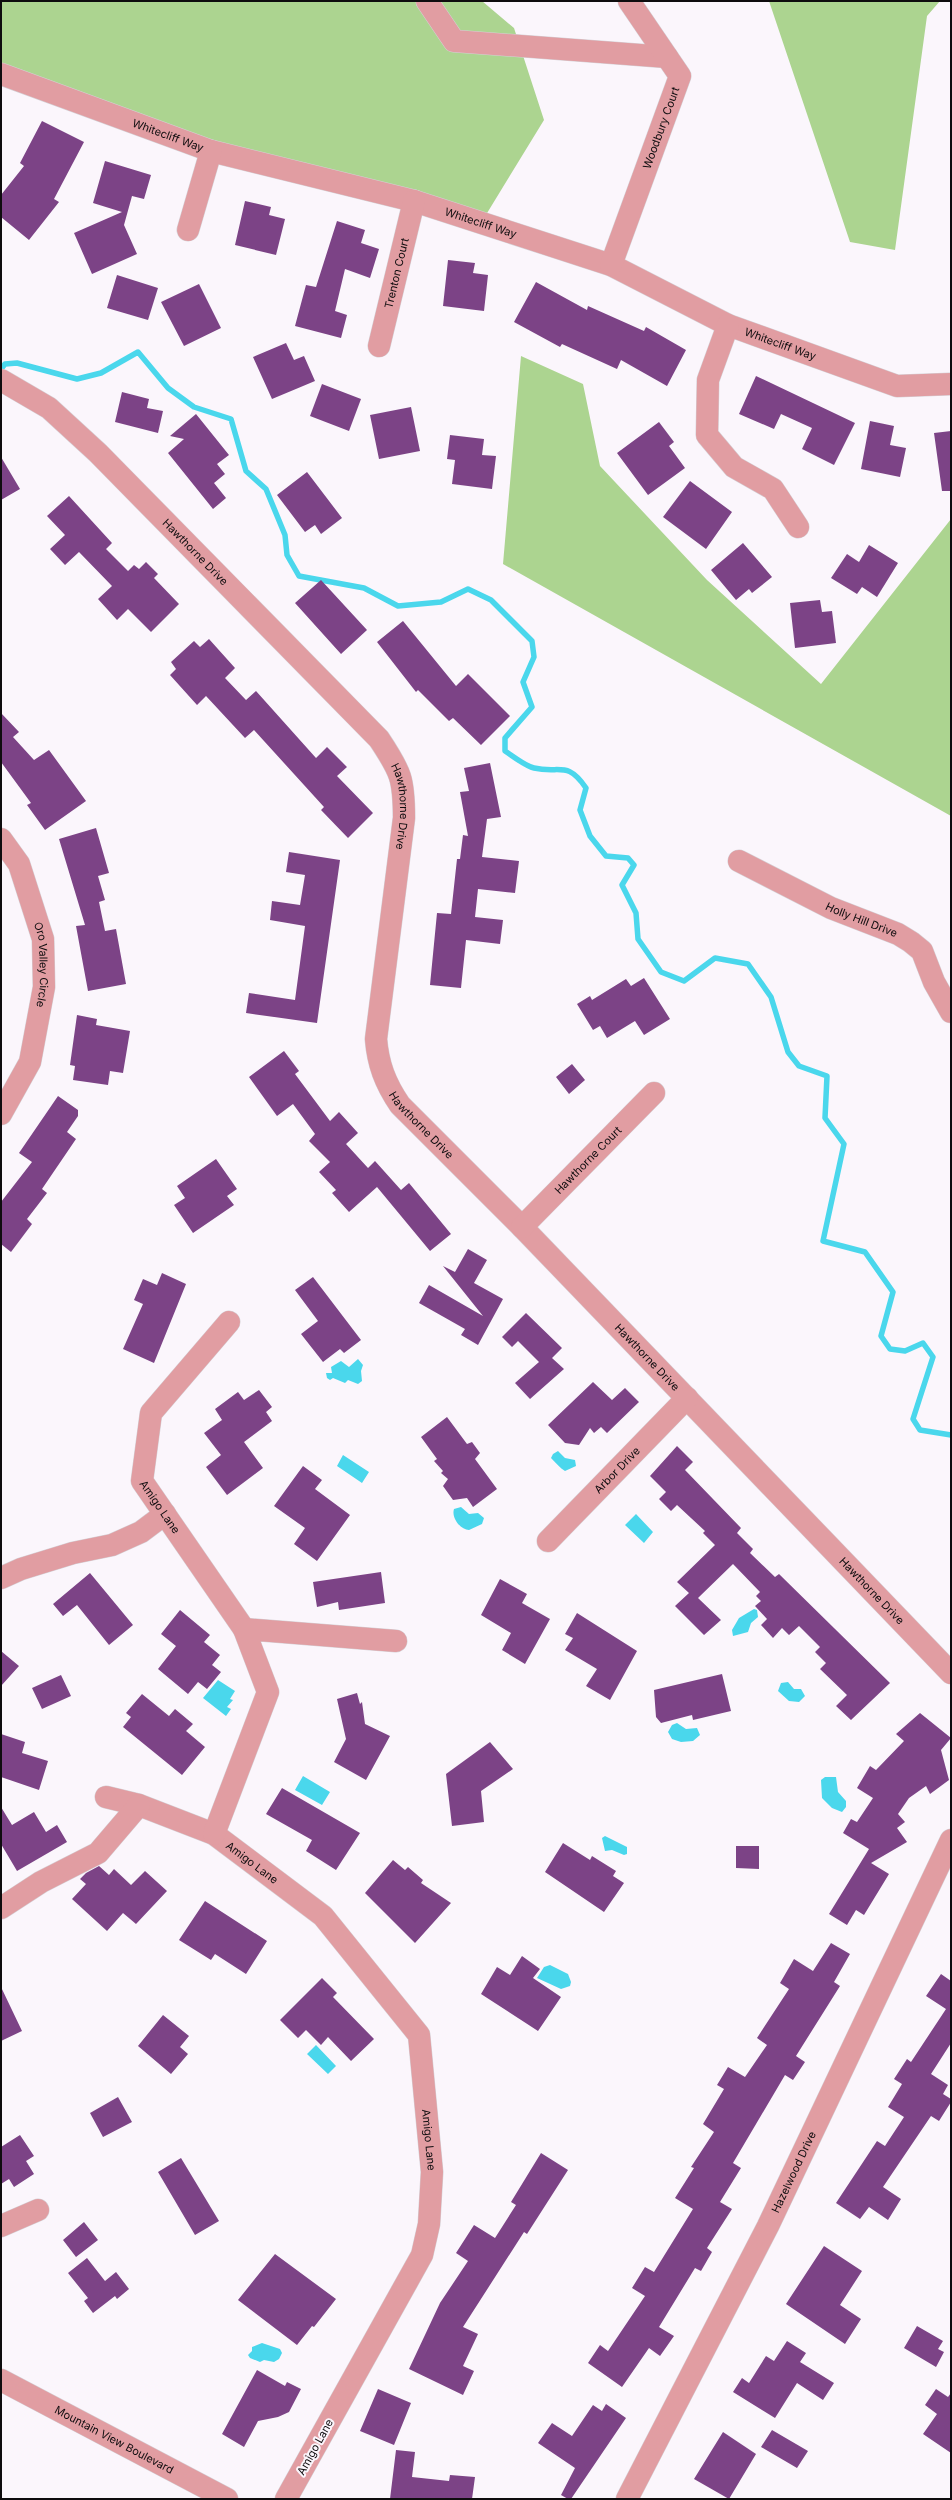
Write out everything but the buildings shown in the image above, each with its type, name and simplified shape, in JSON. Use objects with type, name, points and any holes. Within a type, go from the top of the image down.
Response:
[{"type":"street","points":[[427,1],[454,41],[667,57]]},
{"type":"street","name":"Woodbury Court","points":[[611,265],[680,76],[629,1]]},
{"type":"street","name":"Whitecliff Way","points":[[1,75],[211,151],[414,201],[611,265],[728,325],[897,386],[951,384]]},
{"type":"street","points":[[188,230],[211,151]]},
{"type":"street","name":"Trenton Court","points":[[379,346],[414,201]]},
{"type":"street","points":[[728,325],[708,380],[707,435],[734,467],[773,489],[798,527]]},
{"type":"street","name":"Hawthorne Drive","points":[[5,382],[49,408],[98,453],[374,733],[396,763],[404,786],[404,818],[376,1039],[378,1062],[388,1087],[400,1105],[522,1227],[951,1673]]},
{"type":"street","name":"Oro Valley Circle","points":[[1,839],[18,864],[43,939],[44,987],[30,1062],[1,1114]]},
{"type":"street","name":"Holly Hill Drive","points":[[740,862],[831,908],[911,942],[922,951],[934,982],[951,1012]]},
{"type":"street","name":"Hawthorne Court","points":[[522,1227],[654,1093]]},
{"type":"street","name":"Amigo Lane","points":[[214,1834],[268,1692],[244,1629],[142,1481],[151,1413],[229,1322]]},
{"type":"street","name":"Arbor Drive","points":[[548,1541],[687,1398]]},
{"type":"street","points":[[1,1578],[21,1569],[58,1558],[112,1545],[141,1532],[165,1514]]},
{"type":"street","points":[[244,1629],[396,1641]]},
{"type":"street","name":"Amigo Lane","points":[[106,1797],[140,1805],[214,1834],[323,1916],[419,2035],[432,2172],[429,2224],[422,2255],[286,2499]]},
{"type":"street","points":[[1,1908],[41,1882],[98,1853],[140,1805]]},
{"type":"street","name":"Hazelwood Drive","points":[[627,2499],[768,2226],[951,1840]]},
{"type":"street","points":[[1,2226],[38,2210]]},
{"type":"street","name":"Mountain View Boulevard","points":[[1,2380],[227,2499]]},
{"type":"green space","points":[[1,1],[482,1],[514,28],[544,120],[481,223],[211,151],[1,74]]},
{"type":"green space","points":[[769,1],[940,1],[927,16],[895,250],[850,242]]},
{"type":"green space","points":[[521,356],[583,384],[600,466],[707,580],[821,684],[951,519],[951,816],[503,564]]},
{"type":"water","points":[[358,1359],[363,1365],[361,1371],[362,1381],[358,1384],[348,1380],[345,1383],[333,1378],[330,1380],[327,1378],[326,1373],[332,1373],[331,1367],[341,1361],[349,1367]]},
{"type":"water","points":[[558,1451],[565,1458],[575,1460],[576,1466],[565,1471],[561,1468],[551,1458],[553,1454]]},
{"type":"water","points":[[343,1455],[369,1472],[362,1483],[337,1466]]},
{"type":"water","points":[[461,1507],[469,1514],[478,1513],[484,1518],[482,1524],[469,1530],[460,1526],[455,1520],[453,1512],[454,1509]]},
{"type":"water","points":[[636,1514],[653,1532],[644,1543],[625,1525]]},
{"type":"water","points":[[754,1609],[757,1610],[758,1617],[751,1623],[748,1632],[733,1636],[732,1630],[739,1618]]},
{"type":"water","points":[[218,1680],[235,1691],[230,1699],[233,1700],[227,1707],[231,1709],[226,1716],[203,1698]]},
{"type":"water","points":[[788,1682],[794,1689],[801,1689],[805,1696],[799,1702],[789,1701],[778,1691],[781,1683]]},
{"type":"water","points":[[677,1723],[686,1729],[697,1728],[700,1735],[693,1741],[681,1742],[672,1739],[668,1732],[672,1725]]},
{"type":"water","points":[[303,1776],[330,1792],[322,1805],[295,1790]]},
{"type":"water","points":[[825,1777],[836,1777],[838,1792],[846,1801],[846,1807],[842,1812],[832,1808],[822,1798],[821,1780]]},
{"type":"water","points":[[605,1836],[627,1847],[627,1854],[624,1855],[612,1850],[605,1851],[602,1838]]},
{"type":"water","points":[[550,1965],[568,1974],[571,1982],[570,1986],[561,1989],[537,1978],[544,1967]]},
{"type":"water","points":[[316,2045],[336,2066],[328,2074],[307,2054]]},
{"type":"water","points":[[262,2343],[280,2349],[282,2353],[279,2359],[274,2362],[264,2360],[260,2362],[250,2358],[248,2355],[252,2351],[252,2347]]},
{"type":"waterway","points":[[1,369],[5,364],[17,363],[77,379],[101,373],[138,352],[168,388],[194,407],[231,419],[246,471],[266,489],[285,535],[287,555],[299,576],[364,588],[398,606],[441,602],[468,589],[491,600],[532,641],[534,657],[523,682],[532,707],[505,738],[505,751],[530,767],[568,771],[574,774],[586,788],[580,810],[590,836],[606,856],[628,858],[634,865],[622,885],[636,913],[638,939],[661,972],[684,981],[715,958],[748,964],[771,997],[788,1052],[799,1066],[827,1076],[825,1118],[844,1144],[823,1241],[865,1252],[893,1292],[881,1336],[890,1349],[905,1351],[923,1343],[933,1357],[913,1419],[920,1430],[951,1435]]}]
